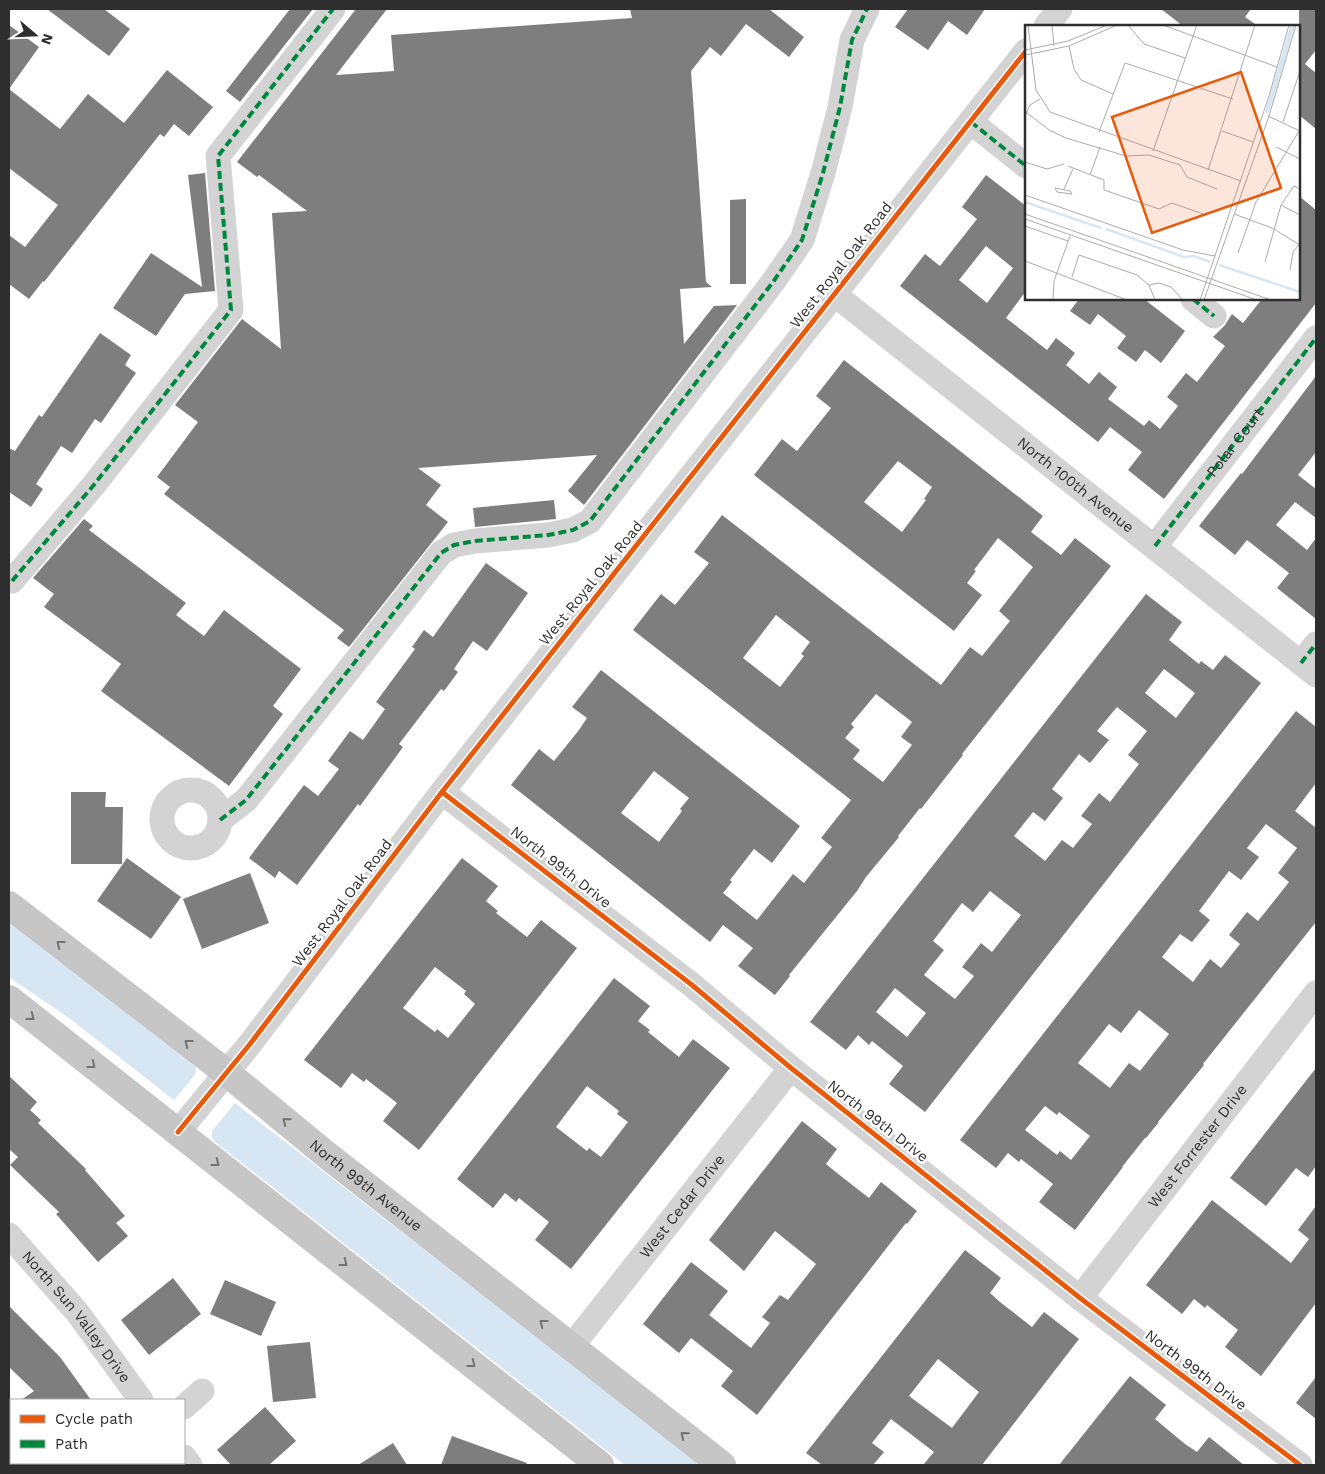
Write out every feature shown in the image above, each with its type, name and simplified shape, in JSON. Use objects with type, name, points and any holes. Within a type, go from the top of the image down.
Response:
[{"type":"main road","name":"North 99th Avenue","points":[[9,904],[227,1073],[324,1152],[722,1465]]},
{"type":"main road","points":[[9,999],[600,1465]]},
{"type":"street","points":[[12,581],[93,486],[231,310],[218,156],[333,9]]},
{"type":"street","points":[[220,820],[246,800],[441,553],[454,545],[475,540],[548,535],[573,530],[590,521],[773,282],[802,240],[823,173],[840,107],[852,40],[867,9]]},
{"type":"street","points":[[1047,25],[1060,9]]},
{"type":"street","name":"West Royal Oak Road","points":[[178,1132],[227,1073],[442,792],[1025,53]]},
{"type":"street","points":[[971,122],[1025,165]]},
{"type":"street","name":"North 100th Avenue","points":[[834,294],[1155,546],[1311,661]]},
{"type":"street","points":[[1194,300],[1214,316]]},
{"type":"street","name":"Polar Court","points":[[1155,546],[1316,338]]},
{"type":"street","name":"North 99th Drive","points":[[442,792],[692,985],[791,1068],[1080,1298],[1300,1465]]},
{"type":"street","name":"West Forrester Drive","points":[[1080,1298],[1316,993]]},
{"type":"street","name":"West Cedar Drive","points":[[572,1346],[791,1068]]},
{"type":"street","name":"North Sun Valley Drive","points":[[9,1235],[77,1312],[140,1399]]},
{"type":"water","points":[[9,921],[196,1067],[195,1075],[174,1100],[69,1018],[9,977]]},
{"type":"water","points":[[235,1103],[703,1465],[625,1465],[214,1141],[212,1131]]},
{"type":"building","points":[[47,9],[104,9],[130,29],[109,56]]},
{"type":"building","points":[[290,9],[313,9],[240,102],[226,91]]},
{"type":"building","points":[[356,9],[387,9],[336,75],[394,71],[391,35],[632,18],[630,9],[769,9],[804,37],[789,57],[746,24],[721,56],[710,47],[691,71],[706,282],[712,287],[680,289],[684,344],[714,306],[737,305],[584,505],[568,491],[597,455],[418,468],[441,485],[426,505],[448,522],[349,647],[337,638],[344,630],[164,494],[170,487],[157,477],[198,422],[175,405],[242,319],[281,349],[272,213],[307,211],[259,175],[257,177],[237,162]]},
{"type":"building","points":[[908,9],[985,9],[967,35],[948,21],[928,50],[895,27]]},
{"type":"building","points":[[1161,9],[1251,9],[1245,17],[1257,25],[1182,25]]},
{"type":"building","points":[[1299,9],[1316,9],[1316,50],[1305,64],[1316,73],[1316,129],[1300,116]]},
{"type":"building","points":[[9,25],[39,47],[9,89]]},
{"type":"building","points":[[167,70],[213,107],[189,136],[174,124],[164,137],[160,134],[29,299],[9,284],[9,235],[25,247],[58,205],[9,168],[9,89],[60,129],[88,94],[124,123]]},
{"type":"building","points":[[205,173],[215,291],[185,294],[156,336],[113,308],[151,253],[202,287],[188,175]]},
{"type":"building","points":[[986,175],[1025,205],[1025,292],[1006,318],[1047,350],[1056,338],[1075,353],[1066,365],[1089,384],[1099,372],[1117,387],[1108,399],[1144,426],[1149,420],[1160,429],[1178,406],[1167,397],[1186,373],[1197,382],[1225,346],[1213,337],[1225,325],[1232,314],[1243,323],[1261,300],[1300,300],[1300,197],[1316,210],[1316,303],[1164,499],[1128,470],[1142,452],[1110,427],[1098,442],[900,286],[925,254],[940,266],[977,219],[962,207]],"holes":[[[986,246],[1013,268],[987,303],[959,280]]]},
{"type":"building","points":[[746,199],[746,284],[730,284],[730,200]]},
{"type":"building","points":[[1078,300],[1145,300],[1185,331],[1161,363],[1145,350],[1136,362],[1117,348],[1126,336],[1098,314],[1090,325],[1070,311]]},
{"type":"building","points":[[100,333],[131,355],[125,365],[136,373],[101,423],[95,419],[72,453],[61,446],[36,484],[43,489],[31,507],[9,492],[9,448],[15,451],[39,415],[42,417]]},
{"type":"building","points":[[844,360],[1043,516],[1031,532],[1061,555],[1075,538],[1111,566],[775,995],[738,966],[753,948],[723,925],[710,942],[511,785],[539,749],[554,761],[579,730],[587,718],[572,707],[601,670],[800,826],[772,863],[754,849],[730,880],[732,882],[723,893],[757,920],[793,874],[804,883],[832,847],[821,838],[851,800],[633,630],[661,594],[675,605],[709,563],[694,552],[722,515],[941,685],[970,647],[982,656],[1010,621],[999,611],[1033,567],[998,538],[974,570],[976,571],[967,583],[982,595],[954,631],[754,475],[782,439],[797,451],[831,408],[816,396]],"holes":[[[898,461],[932,487],[924,499],[926,500],[902,532],[864,502]],[[776,615],[810,642],[801,654],[804,656],[780,687],[743,658]],[[876,694],[912,722],[901,737],[912,745],[883,782],[853,759],[860,750],[845,738],[854,727],[851,724]],[[654,771],[689,798],[680,809],[682,811],[659,842],[621,813]]]},
{"type":"building","points":[[1316,376],[1316,452],[1298,475],[1316,489],[1316,518],[1295,502],[1276,525],[1307,550],[1316,538],[1316,619],[1277,588],[1289,573],[1247,540],[1235,555],[1199,526],[1242,474]]},
{"type":"building","points":[[554,500],[556,519],[475,527],[473,508]]},
{"type":"building","points":[[84,519],[93,526],[89,530],[186,603],[176,615],[204,636],[224,610],[301,669],[273,706],[283,714],[229,786],[101,691],[121,664],[44,607],[54,594],[33,578]]},
{"type":"building","points":[[486,563],[528,593],[487,651],[473,641],[454,669],[458,672],[444,691],[441,689],[399,744],[403,747],[360,806],[358,804],[297,885],[279,871],[275,878],[249,858],[304,785],[318,796],[339,769],[328,761],[350,731],[363,740],[385,709],[376,702],[415,649],[412,647],[424,630],[433,637]]},
{"type":"building","points":[[1146,594],[1182,622],[1169,640],[1199,664],[1201,661],[1213,670],[1225,655],[1261,683],[925,1112],[889,1084],[903,1066],[872,1041],[869,1045],[858,1035],[846,1050],[810,1022]],"holes":[[[1164,669],[1195,693],[1176,718],[1145,693]],[[1117,707],[1147,731],[1128,755],[1139,764],[1110,802],[1099,793],[1081,816],[1092,824],[1073,848],[1062,840],[1045,861],[1014,836],[1033,812],[1045,821],[1063,798],[1052,789],[1079,754],[1090,763],[1109,740],[1097,731]],[[990,891],[1021,915],[992,952],[981,943],[962,967],[974,976],[955,999],[924,975],[944,950],[933,941],[962,903],[973,912]],[[895,988],[926,1013],[907,1037],[876,1012]]]},
{"type":"building","points":[[1296,711],[1316,727],[1316,783],[1295,811],[1316,828],[1316,922],[1122,1167],[1075,1230],[1039,1202],[1053,1184],[1021,1159],[1019,1162],[1008,1153],[996,1168],[960,1140]],"holes":[[[1266,824],[1297,848],[1278,873],[1289,882],[1258,921],[1247,912],[1229,935],[1240,944],[1221,968],[1210,959],[1193,982],[1162,957],[1180,934],[1192,942],[1210,920],[1199,911],[1229,871],[1241,880],[1259,857],[1247,848]],[[1139,1010],[1169,1034],[1140,1071],[1129,1063],[1110,1088],[1078,1063],[1109,1024],[1121,1033]],[[1045,1106],[1057,1115],[1059,1112],[1090,1136],[1071,1160],[1060,1151],[1057,1155],[1025,1130]]]},
{"type":"building","points":[[71,792],[106,792],[105,807],[123,807],[122,864],[71,864]]},
{"type":"building","points":[[127,858],[181,897],[151,939],[97,901]]},
{"type":"building","points":[[462,858],[498,886],[486,901],[498,911],[496,913],[527,937],[541,920],[577,948],[419,1150],[383,1121],[397,1103],[366,1079],[364,1082],[352,1073],[341,1088],[304,1060]],"holes":[[[435,967],[466,991],[464,994],[475,1004],[448,1038],[437,1029],[435,1032],[403,1008]]]},
{"type":"building","points":[[250,873],[269,923],[202,949],[183,899]]},
{"type":"building","points":[[614,978],[650,1006],[638,1021],[650,1030],[648,1032],[679,1057],[693,1039],[730,1068],[571,1269],[535,1240],[549,1222],[519,1198],[516,1202],[505,1193],[493,1208],[457,1179]],"holes":[[[587,1086],[619,1111],[617,1114],[628,1122],[601,1157],[589,1148],[587,1151],[556,1127]]]},
{"type":"building","points":[[1316,1068],[1316,1166],[1308,1177],[1296,1168],[1266,1206],[1230,1178]]},
{"type":"building","points":[[9,1076],[37,1102],[30,1110],[41,1120],[38,1123],[86,1169],[125,1216],[116,1223],[128,1236],[98,1262],[56,1214],[59,1212],[10,1165],[18,1157],[9,1149]]},
{"type":"building","points":[[802,1121],[837,1149],[826,1164],[837,1173],[869,1198],[881,1182],[917,1211],[757,1415],[721,1386],[733,1371],[691,1338],[679,1353],[643,1324],[691,1262],[728,1291],[709,1315],[751,1348],[770,1323],[762,1317],[780,1295],[788,1300],[816,1264],[775,1231],[744,1271],[709,1240]]},
{"type":"building","points":[[1212,1200],[1291,1263],[1309,1239],[1298,1230],[1316,1206],[1316,1303],[1261,1376],[1225,1347],[1238,1330],[1207,1305],[1205,1308],[1194,1299],[1182,1314],[1146,1285]]},
{"type":"building","points":[[965,1250],[1001,1278],[990,1293],[1032,1327],[1044,1312],[1079,1339],[982,1465],[923,1465],[934,1452],[891,1419],[872,1443],[884,1452],[873,1465],[822,1465],[806,1453]],"holes":[[[938,1359],[979,1392],[952,1428],[909,1396]]]},
{"type":"building","points":[[173,1278],[201,1314],[149,1355],[121,1320]]},
{"type":"building","points":[[225,1280],[276,1302],[261,1336],[210,1314]]},
{"type":"building","points":[[9,1306],[60,1357],[90,1399],[22,1399],[34,1391],[9,1367]]},
{"type":"building","points":[[310,1342],[316,1398],[273,1402],[267,1346]]},
{"type":"building","points":[[1130,1376],[1166,1405],[1155,1419],[1185,1444],[1197,1452],[1209,1437],[1244,1465],[1059,1465]]},
{"type":"building","points":[[1316,1377],[1316,1419],[1296,1403]]},
{"type":"building","points":[[265,1407],[296,1441],[269,1465],[231,1465],[217,1450]]},
{"type":"building","points":[[452,1436],[527,1463],[526,1465],[441,1465]]},
{"type":"building","points":[[393,1443],[407,1465],[358,1465]]},
{"type":"marked path","points":[[12,581],[93,486],[231,310],[218,156],[333,9]]},
{"type":"marked path","points":[[220,820],[246,800],[441,553],[454,545],[475,541],[548,535],[573,530],[590,521],[773,282],[802,240],[823,173],[840,107],[852,40],[867,9]]},
{"type":"marked path","points":[[971,122],[1025,165]]},
{"type":"marked path","points":[[1194,300],[1214,316]]},
{"type":"marked path","points":[[1155,546],[1316,338]]},
{"type":"marked path","points":[[1301,663],[1316,644]]},
{"type":"cycle path","points":[[178,1132],[250,1044],[442,792],[1025,52]]},
{"type":"cycle path","points":[[442,792],[692,985],[791,1068],[1080,1298],[1300,1465]]}]
